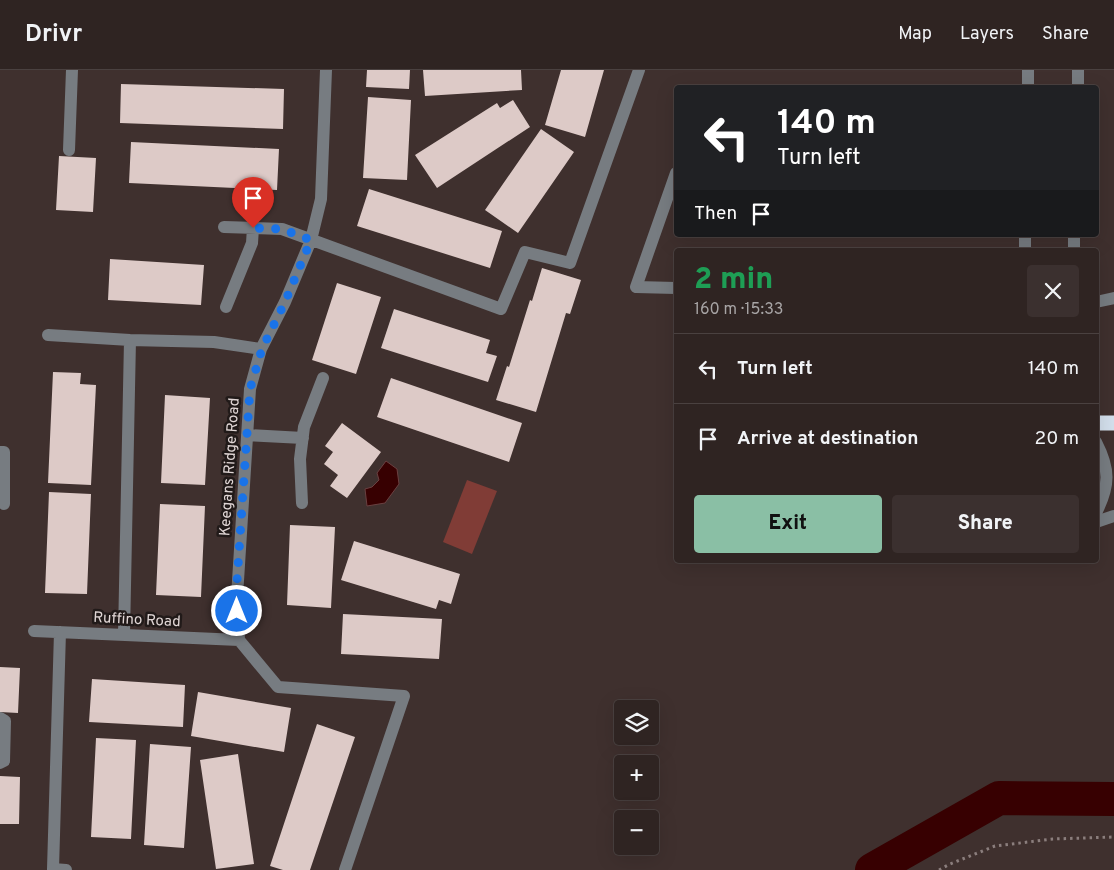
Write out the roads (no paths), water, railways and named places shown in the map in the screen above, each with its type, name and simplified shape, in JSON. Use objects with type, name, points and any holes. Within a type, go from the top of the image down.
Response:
[{"type":"highway","points":[[1099,423],[1114,424]]},
{"type":"street","points":[[69,150],[72,70]]},
{"type":"street","name":"Keegans Ridge Road","points":[[239,640],[236,596],[250,389],[262,349],[285,302],[311,240],[321,199],[326,70]]},
{"type":"street","points":[[224,227],[282,229],[501,309],[524,252],[570,263],[639,70]]},
{"type":"street","points":[[1028,70],[1028,85]]},
{"type":"street","points":[[1078,70],[1078,85]]},
{"type":"street","points":[[674,179],[636,287],[674,288]]},
{"type":"street","points":[[226,307],[252,243],[253,228]]},
{"type":"street","points":[[1099,301],[1114,298]]},
{"type":"street","points":[[48,335],[130,340],[214,342],[262,349]]},
{"type":"street","points":[[124,635],[130,340]]},
{"type":"street","points":[[302,503],[300,459],[304,427],[323,378]]},
{"type":"street","points":[[1099,422],[1114,418]]},
{"type":"street","points":[[248,435],[303,438]]},
{"type":"street","points":[[1099,448],[1105,460],[1107,478],[1104,498],[1099,507]]},
{"type":"street","points":[[0,452],[4,452],[4,504]]},
{"type":"street","points":[[1099,521],[1114,516]]},
{"type":"street","name":"Ruffino Road","points":[[34,631],[239,640]]},
{"type":"street","points":[[60,632],[53,869],[66,870]]},
{"type":"street","points":[[239,640],[278,687],[404,696],[345,870]]},
{"type":"street","points":[[0,718],[5,721],[4,761],[0,763]]},
{"type":"waterway","points":[[872,870],[999,798],[1114,799]]}]
